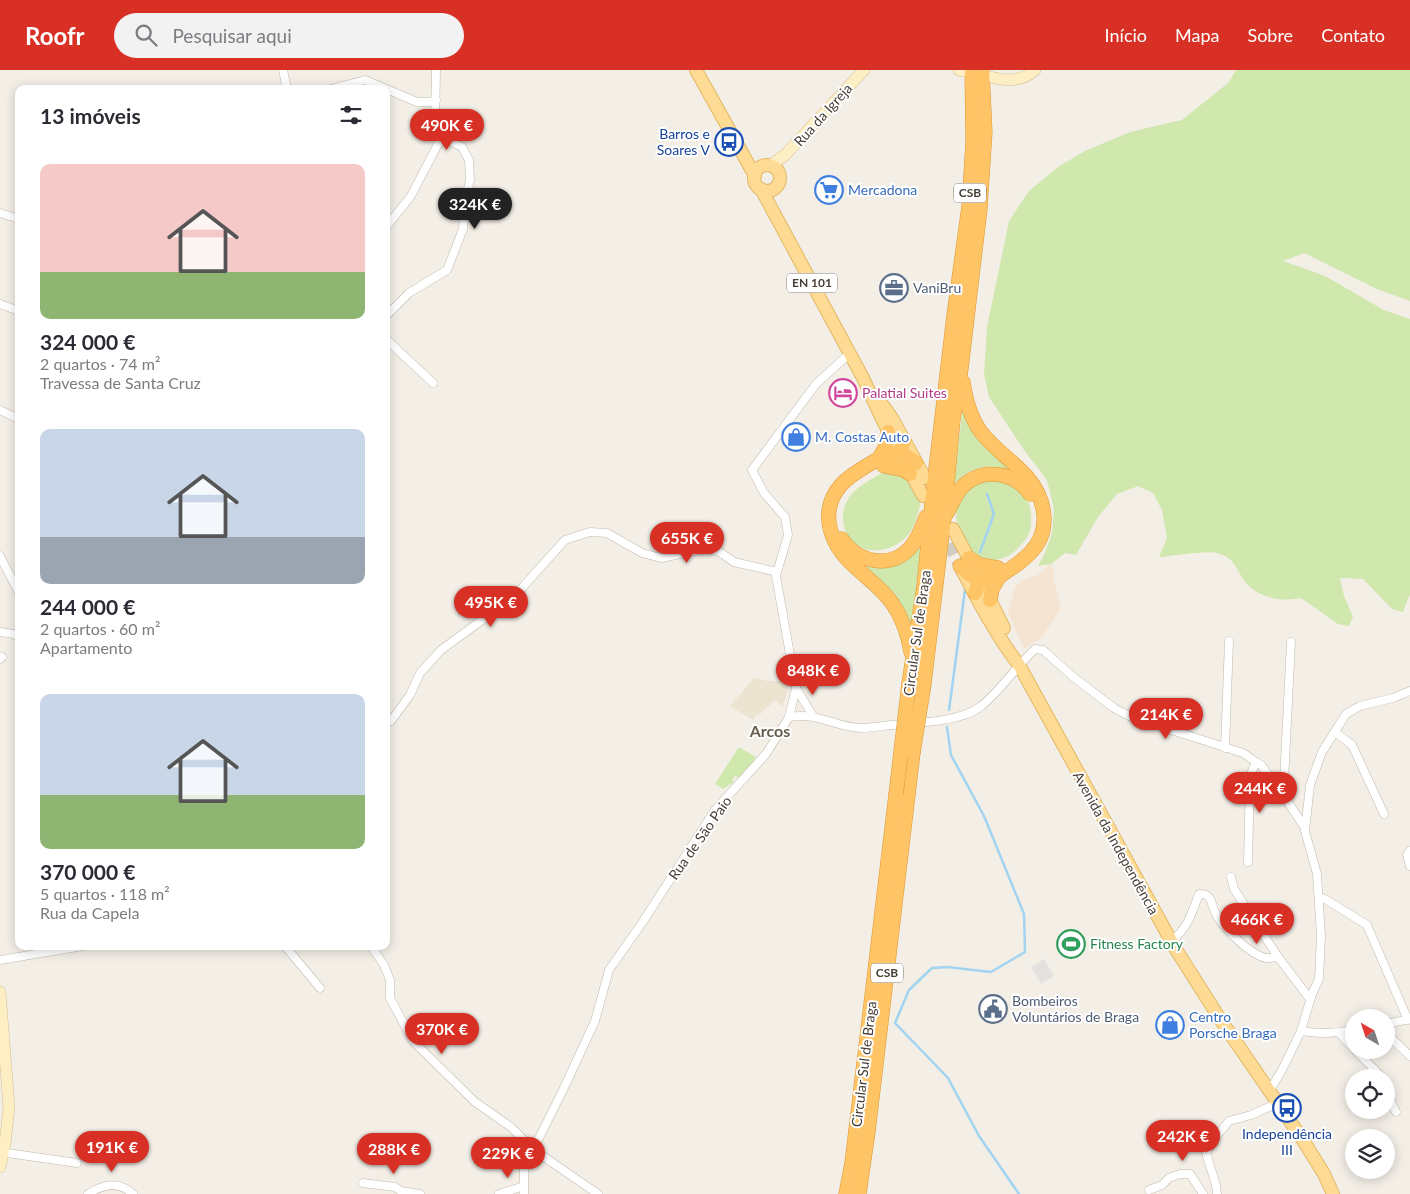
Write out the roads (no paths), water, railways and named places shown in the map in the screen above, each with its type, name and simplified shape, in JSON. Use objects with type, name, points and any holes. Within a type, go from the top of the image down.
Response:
[{"type":"highway","name":"Circular Sul de Braga","points":[[846,1194],[856,1126],[909,683],[924,586],[927,499],[969,206],[973,141],[965,70]]},
{"type":"highway","name":"Circular Sul de Braga","points":[[859,1194],[915,739],[948,523],[953,420],[980,208],[985,132],[986,74]]},
{"type":"highway","points":[[961,369],[966,397],[974,421],[994,447],[1028,479],[1039,495],[1044,512],[1043,531],[1036,546],[1023,560],[999,572],[990,600]]},
{"type":"highway","points":[[881,463],[888,432]]},
{"type":"highway","points":[[912,661],[905,630],[898,611],[886,595],[838,549],[829,526],[829,510],[840,486],[860,470],[881,463],[904,470],[913,468],[902,447],[889,454],[881,463],[850,487],[844,494],[838,508],[837,524],[841,538],[862,558],[876,561],[901,556],[909,549],[920,533],[927,499]]},
{"type":"highway","points":[[948,523],[961,488],[979,476],[1004,475],[1023,486],[1031,496],[1036,508],[1035,530],[1027,546],[987,582],[973,577],[965,562]]},
{"type":"highway","points":[[965,562],[999,572]]},
{"type":"highway","points":[[975,594],[980,580]]},
{"type":"main road","points":[[696,70],[743,156],[780,178],[775,188],[774,212]]},
{"type":"main road","points":[[766,170],[756,184],[761,189],[775,188]]},
{"type":"main road","name":"EN 101","points":[[761,189],[850,353],[888,432],[902,447]]},
{"type":"main road","name":"EN 101","points":[[863,378],[892,418],[902,447]]},
{"type":"main road","points":[[913,468],[927,499]]},
{"type":"main road","points":[[913,468],[925,478]]},
{"type":"main road","name":"Avenida da Independência","points":[[948,523],[965,562],[975,594],[1019,665],[1171,942],[1220,1019],[1270,1090],[1324,1174],[1333,1194]]},
{"type":"main road","name":"Avenida da Independência","points":[[980,580],[1013,648],[1019,665]]},
{"type":"street","points":[[282,70],[286,85]]},
{"type":"street","points":[[390,223],[411,196],[439,142],[435,125],[436,70]]},
{"type":"street","points":[[986,74],[1001,80],[1018,80],[1035,70]]},
{"type":"street","name":"Rua da Igreja","points":[[766,170],[786,155],[864,71]]},
{"type":"street","points":[[346,85],[365,80],[377,85]]},
{"type":"street","points":[[390,91],[416,102],[436,100]]},
{"type":"street","points":[[390,312],[409,294],[447,270],[464,229],[465,202],[470,180],[469,160],[462,147],[448,140],[439,142]]},
{"type":"street","points":[[0,213],[15,219]]},
{"type":"street","points":[[0,304],[15,310]]},
{"type":"street","points":[[390,343],[433,383]]},
{"type":"street","name":"Rua de São Paio","points":[[524,1190],[524,1168],[595,1021],[609,970],[642,923],[715,810],[766,754],[789,717],[796,688],[776,576],[788,535],[785,517],[764,493],[752,470],[816,384],[850,353]]},
{"type":"street","points":[[0,410],[15,417]]},
{"type":"street","points":[[390,722],[410,695],[420,672],[441,650],[504,604],[522,588],[565,540],[590,532],[606,533],[642,553],[652,556],[661,558],[704,549],[718,551],[734,562],[777,572]]},
{"type":"street","points":[[0,556],[15,584]]},
{"type":"street","points":[[0,632],[15,634]]},
{"type":"street","points":[[1225,748],[1229,640]]},
{"type":"street","points":[[1280,790],[1284,781],[1290,642]]},
{"type":"street","points":[[789,717],[813,716],[859,728],[936,722],[979,708],[995,694],[1035,649],[1043,650],[1072,676],[1114,708],[1131,717],[1242,753],[1261,765],[1305,828],[1317,874],[1321,936],[1320,979],[1310,999],[1301,1031],[1270,1090]]},
{"type":"street","points":[[796,688],[813,716]]},
{"type":"street","points":[[1305,828],[1310,785],[1322,752],[1346,714],[1360,706],[1393,698],[1410,691]]},
{"type":"street","points":[[1335,732],[1352,745],[1384,814]]},
{"type":"street","points":[[1248,862],[1250,776],[1256,762]]},
{"type":"street","points":[[1410,851],[1406,855],[1410,866]]},
{"type":"street","points":[[1231,876],[1234,889],[1278,957],[1310,999]]},
{"type":"street","points":[[1171,942],[1181,934],[1192,916],[1199,894],[1206,894],[1211,899],[1215,913],[1226,928],[1241,942],[1266,958],[1278,957]]},
{"type":"street","points":[[1319,897],[1326,899],[1367,925],[1409,1019],[1395,1022]]},
{"type":"street","points":[[0,960],[59,950]]},
{"type":"street","points":[[288,950],[320,988]]},
{"type":"street","points":[[374,950],[384,965],[390,980],[390,998],[413,1041],[475,1102],[511,1127],[534,1150],[598,1194]]},
{"type":"street","points":[[0,992],[9,1107],[0,1167]]},
{"type":"street","points":[[1301,1031],[1315,1034],[1345,1032]]},
{"type":"street","points":[[1339,1033],[1345,1040]]},
{"type":"street","points":[[1395,1042],[1410,1056]]},
{"type":"street","points":[[1363,1059],[1374,1069]]},
{"type":"street","points":[[1217,1194],[1206,1153],[1215,1138],[1229,1121],[1251,1115],[1278,1103]]},
{"type":"street","points":[[2,1152],[77,1163]]},
{"type":"street","points":[[1148,1190],[1162,1185],[1169,1178],[1180,1174],[1190,1174],[1203,1194]]},
{"type":"street","points":[[363,1182],[420,1194]]},
{"type":"street","points":[[88,1194],[96,1189],[113,1184],[126,1188],[133,1194]]},
{"type":"street","points":[[499,1194],[524,1190]]},
{"type":"waterway","points":[[980,552],[994,514],[987,494]]},
{"type":"waterway","points":[[949,710],[965,590]]},
{"type":"waterway","points":[[947,727],[951,755],[984,816],[1024,914],[1025,952],[991,972],[947,967],[932,968],[909,990],[895,1023],[948,1078],[979,1136],[1019,1194]]},
{"type":"tunnel","points":[[940,528],[960,566]]},
{"type":"place","name":"Barros e Soares V","points":[[729,142]]},
{"type":"place","name":"Mercadona","points":[[829,190]]},
{"type":"place","name":"VaniBru","points":[[894,288]]},
{"type":"place","name":"Palatial Suites","points":[[843,393]]},
{"type":"place","name":"M. Costas Auto","points":[[796,437]]},
{"type":"place","name":"Fitness Factory","points":[[1071,944]]},
{"type":"place","name":"Bombeiros Voluntários de Braga","points":[[993,1009]]},
{"type":"place","name":"Centro Porsche Braga","points":[[1170,1025]]},
{"type":"place","name":"Independência III","points":[[1287,1108]]},
{"type":"district","name":"Arcos","points":[[770,731]]}]
